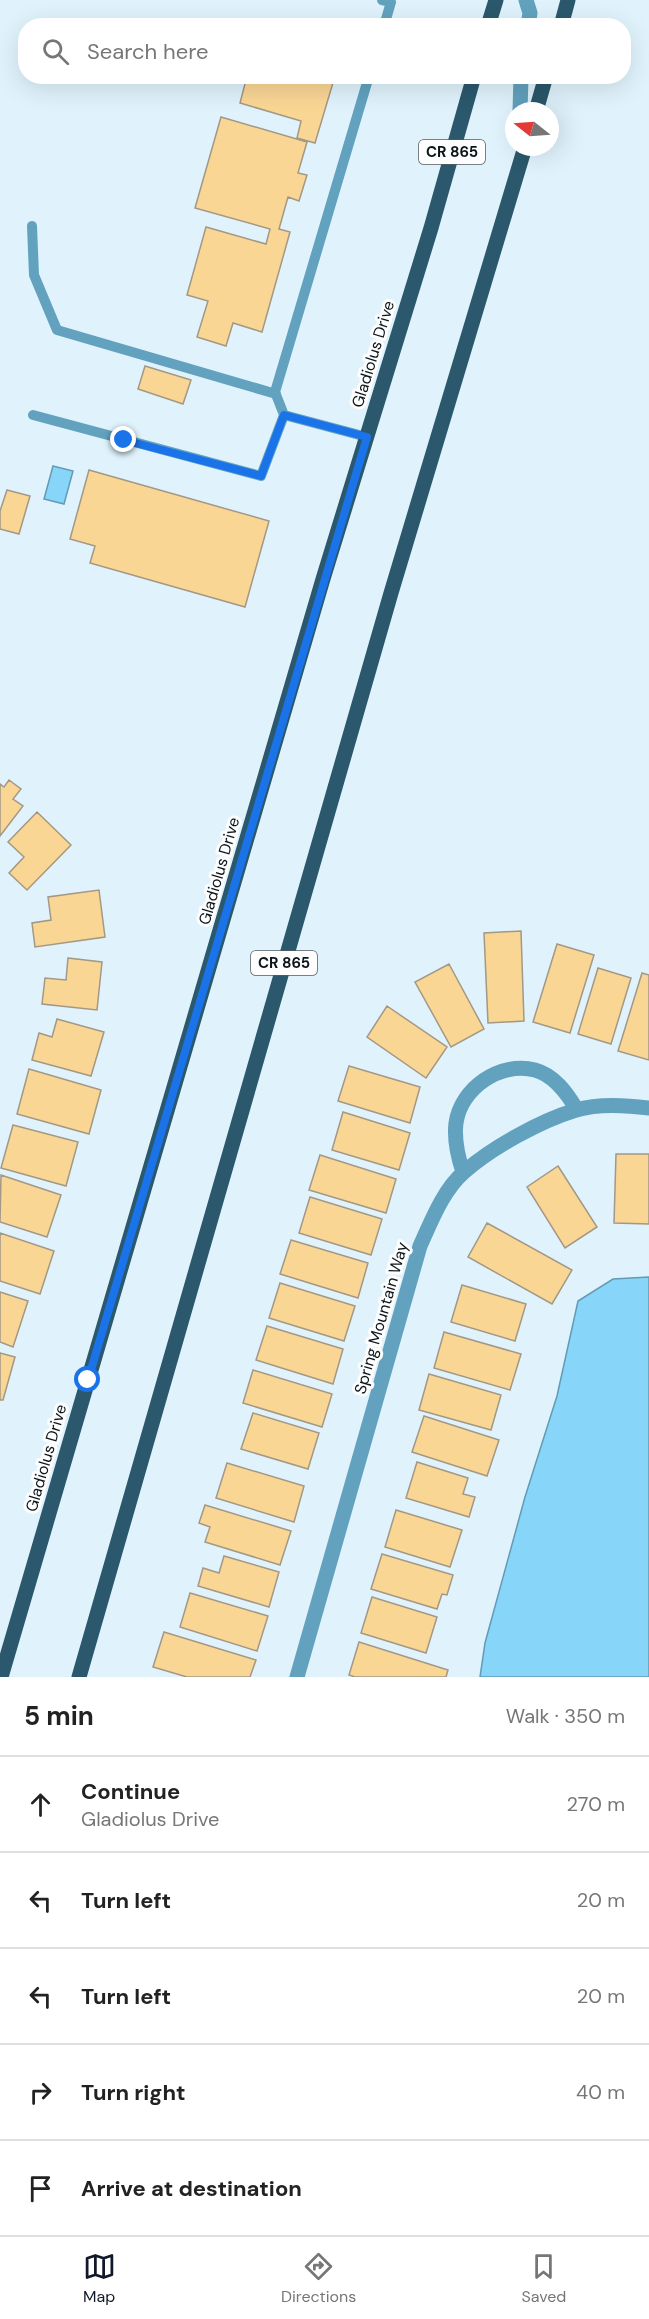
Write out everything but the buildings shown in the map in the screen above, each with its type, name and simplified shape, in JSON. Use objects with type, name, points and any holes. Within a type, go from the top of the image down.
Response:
[{"type":"main road","points":[[491,18],[496,0]]},
{"type":"main road","points":[[563,18],[568,0]]},
{"type":"main road","name":"Gladiolus Drive","points":[[1,1677],[472,84]]},
{"type":"main road","points":[[539,102],[544,84]]},
{"type":"main road","name":"CR 865","points":[[79,1677],[391,593],[523,156]]},
{"type":"street","points":[[526,0],[529,18]]},
{"type":"street","points":[[520,102],[521,84]]},
{"type":"street","points":[[519,156],[519,169]]},
{"type":"street","points":[[463,1172],[456,1140],[456,1122],[462,1105],[472,1088],[486,1078],[501,1071],[520,1068],[536,1070],[563,1088],[577,1110]]},
{"type":"street","name":"Spring Mountain Way","points":[[297,1677],[420,1246],[445,1197],[463,1172],[505,1143],[577,1110],[602,1106],[649,1108]]},
{"type":"lane","points":[[382,0],[391,2],[386,18]]},
{"type":"lane","points":[[33,415],[261,476],[284,415],[276,394],[367,84]]},
{"type":"lane","points":[[32,226],[34,275],[57,330],[276,394]]},
{"type":"lane","points":[[284,415],[367,437]]},
{"type":"water","points":[[53,466],[73,471],[64,504],[44,499]]},
{"type":"water","points":[[649,1277],[649,1677],[480,1677],[485,1643],[525,1497],[557,1396],[578,1301],[613,1279]]},
{"type":"route","points":[[88,1380],[367,437],[284,415],[261,476],[124,440]]}]
